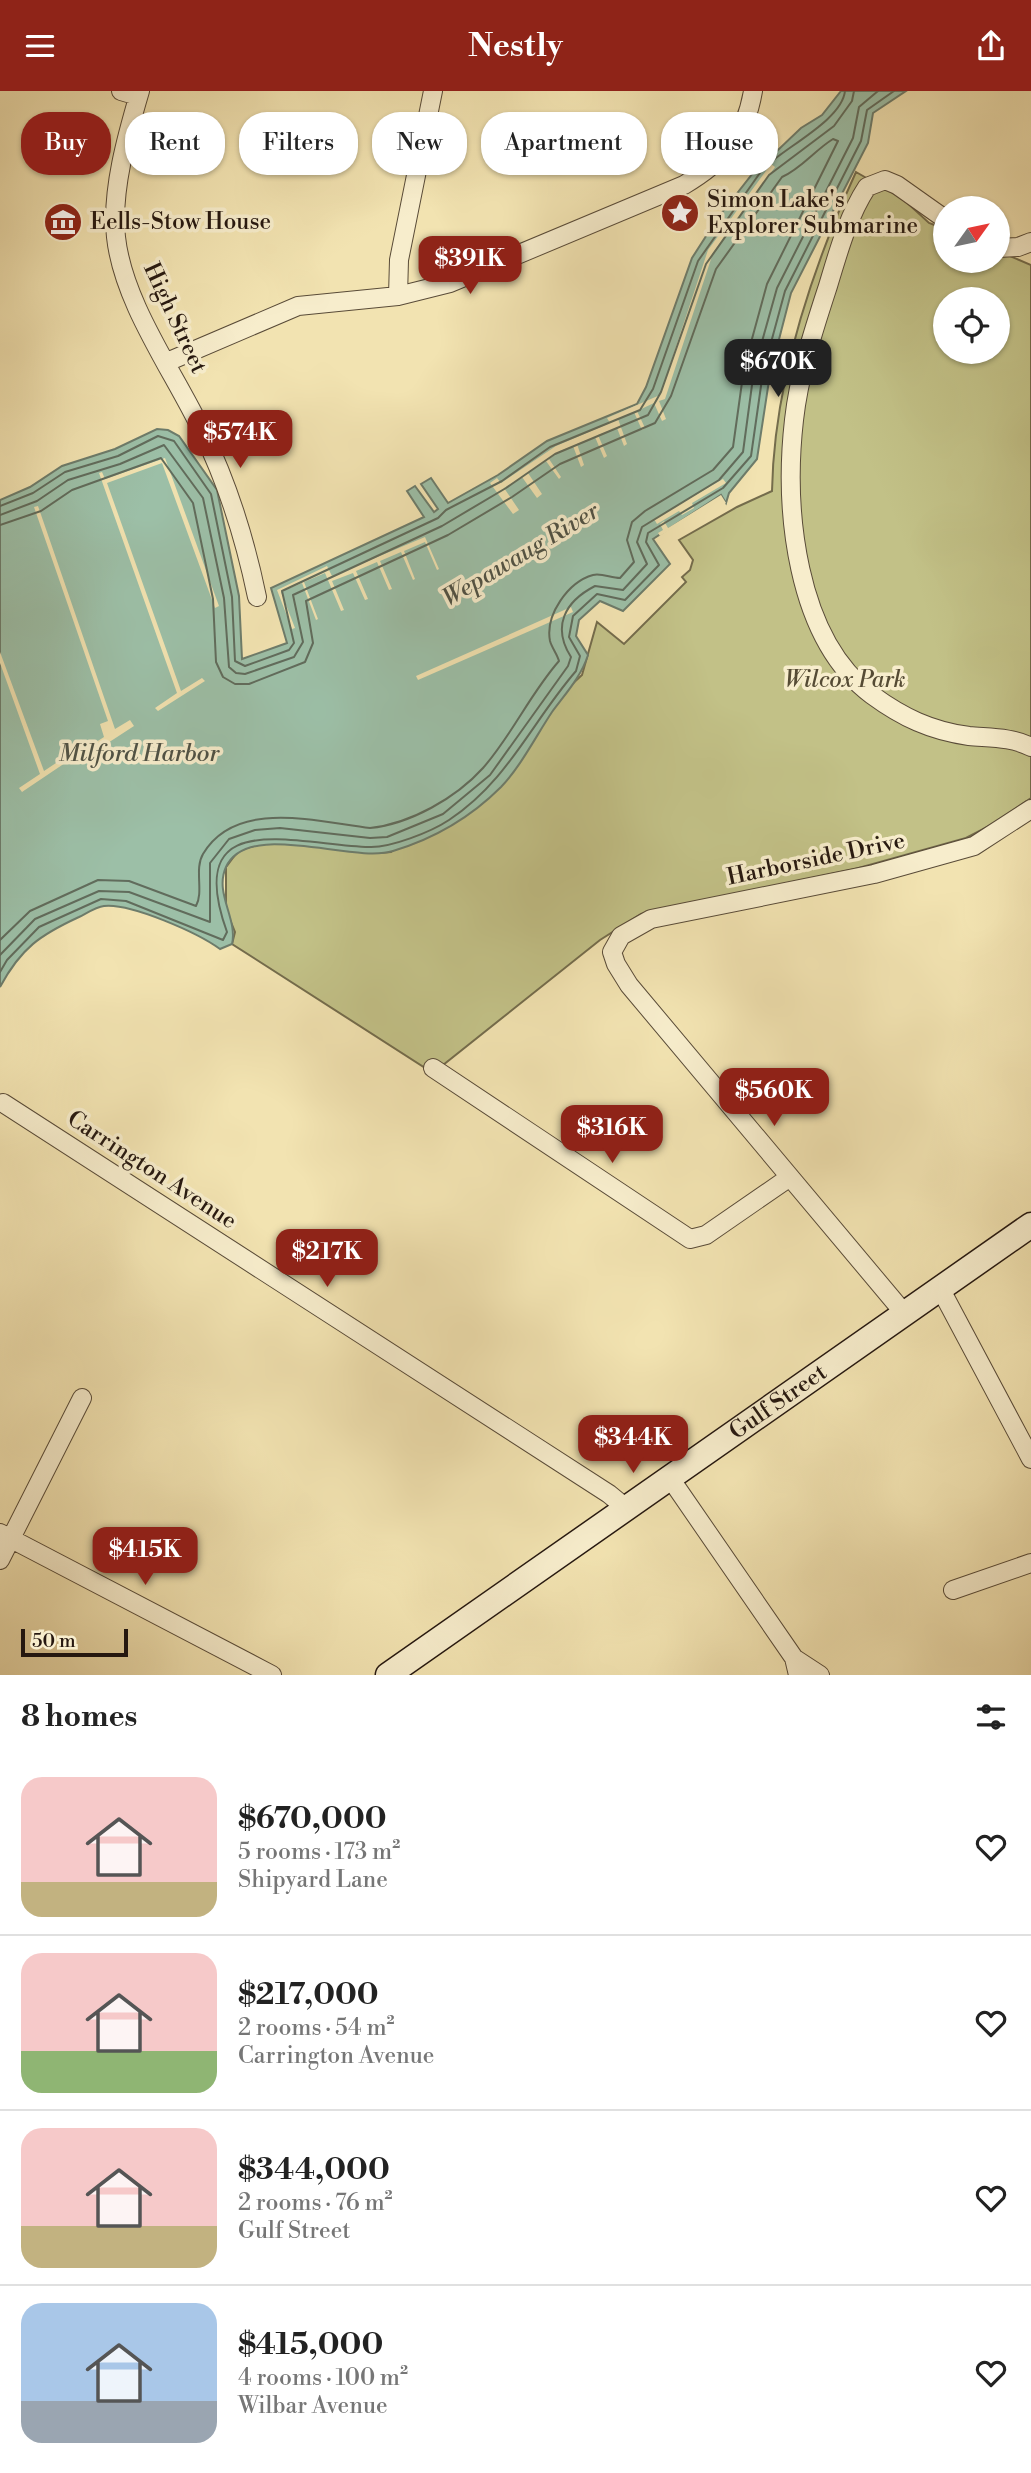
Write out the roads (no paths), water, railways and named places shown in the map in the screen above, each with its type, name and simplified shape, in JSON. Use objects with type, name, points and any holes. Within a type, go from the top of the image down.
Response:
[{"type":"main road","name":"Gulf Street","points":[[399,1672],[626,1508],[1031,1225]]},
{"type":"street","points":[[398,296],[399,260],[433,91]]},
{"type":"street","points":[[167,362],[298,306],[398,296],[434,288],[475,274],[684,184],[718,163],[732,148],[743,131],[754,91]]},
{"type":"street","name":"High Street","points":[[133,93],[118,188],[116,237],[135,300],[227,489],[249,558],[257,597]]},
{"type":"street","points":[[933,210],[897,185],[885,180],[867,187],[849,223],[808,351],[794,418],[791,475],[803,585],[828,647],[855,681],[871,694],[916,723],[938,731],[995,737],[1031,747]]},
{"type":"street","points":[[1010,247],[1031,242]]},
{"type":"street","name":"Harborside Drive","points":[[790,1177],[629,985],[614,960],[613,949],[621,936],[652,919],[874,874],[974,846],[1031,809]]},
{"type":"street","points":[[433,1068],[690,1239],[706,1235],[790,1177],[904,1313]]},
{"type":"street","name":"Carrington Avenue","points":[[3,1103],[609,1494],[626,1508]]},
{"type":"street","points":[[940,1288],[1031,1459]]},
{"type":"street","points":[[0,1560],[6,1536],[82,1398]]},
{"type":"street","points":[[670,1478],[796,1667],[820,1675]]},
{"type":"street","points":[[6,1536],[272,1675]]},
{"type":"street","points":[[953,1590],[1031,1563]]},
{"type":"water","name":"Milford Harbor","points":[[841,91],[906,91],[873,113],[868,143],[791,293],[770,374],[757,459],[729,493],[726,503],[721,495],[653,539],[670,564],[623,611],[600,601],[579,620],[576,636],[588,655],[585,663],[522,760],[501,787],[451,826],[393,851],[353,852],[278,844],[256,846],[238,853],[226,867],[223,877],[224,896],[232,925],[232,944],[220,949],[164,920],[130,909],[104,906],[53,930],[33,944],[16,962],[0,987],[0,500],[30,487],[62,466],[115,449],[157,429],[168,430],[179,436],[217,490],[239,596],[242,659],[287,643],[271,588],[424,517],[407,491],[415,486],[434,512],[438,509],[421,484],[431,478],[448,503],[498,475],[547,441],[637,404],[646,387],[692,258],[717,219],[751,175],[778,175],[778,150],[801,128],[822,115]]},
{"type":"place","name":"Simon Lake's Explorer Submarine","points":[[680,213]]},
{"type":"place","name":"Eells-Stow House","points":[[63,222]]},
{"type":"water label","name":"Wepawaug River","points":[[521,555]]},
{"type":"park label","name":"Wilcox Park","points":[[845,680]]}]
